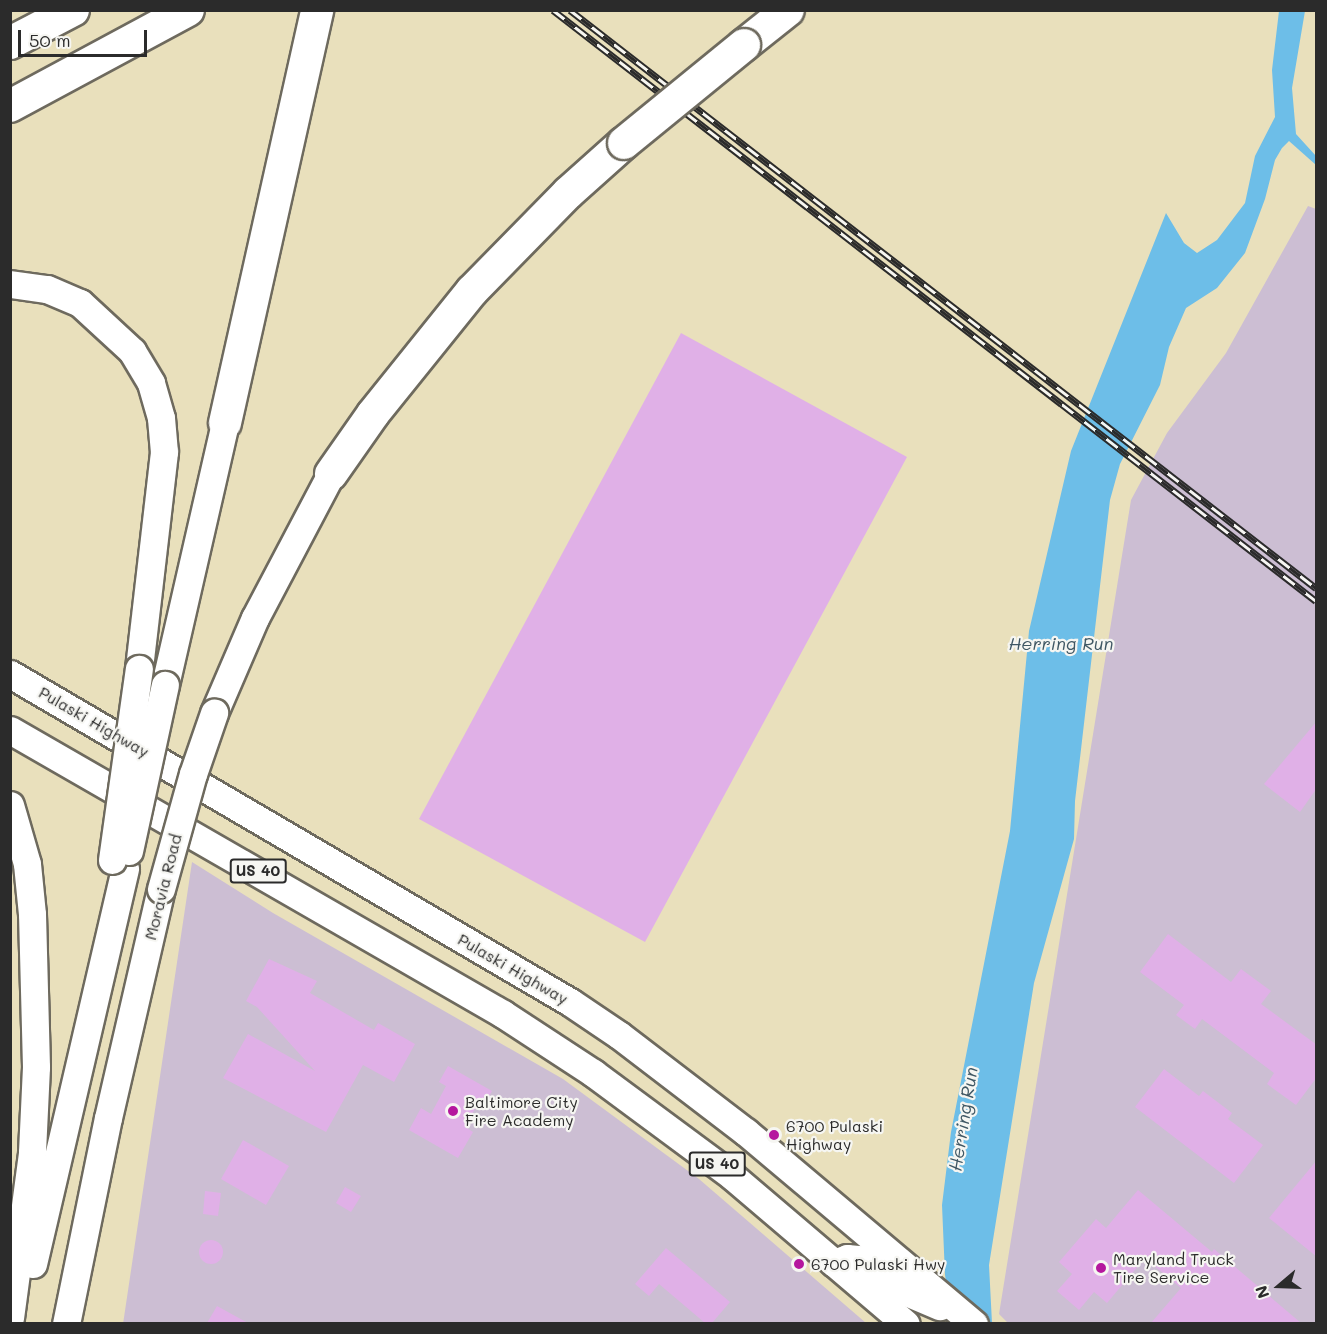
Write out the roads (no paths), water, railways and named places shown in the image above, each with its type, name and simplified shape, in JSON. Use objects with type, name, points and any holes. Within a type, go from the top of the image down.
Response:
[{"type":"highway","points":[[10,43],[73,10]]},
{"type":"highway","points":[[10,106],[188,10]]},
{"type":"highway","points":[[225,423],[317,10]]},
{"type":"highway","points":[[332,474],[373,414],[472,291],[568,193],[624,143],[788,10]]},
{"type":"main road","points":[[10,284],[47,290],[80,303],[132,351],[151,383],[162,418],[164,452],[118,864],[96,985],[20,1323]]},
{"type":"main road","points":[[118,864],[165,685],[225,423]]},
{"type":"main road","name":"Moravia Road","points":[[66,1323],[108,1118],[161,889],[193,774],[214,713],[255,618],[332,474]]},
{"type":"main road","points":[[10,658],[138,747]]},
{"type":"main road","name":"Pulaski Highway","points":[[10,674],[138,747],[619,1035],[755,1138],[922,1290],[966,1317]]},
{"type":"main road","name":"US 40","points":[[10,730],[503,1014],[672,1129],[906,1323]]},
{"type":"main road","points":[[10,805],[27,864],[32,914],[36,1067],[32,1154],[10,1318]]},
{"type":"main road","points":[[834,1263],[847,1258],[858,1259],[922,1290]]},
{"type":"water","name":"Herring Run","points":[[1279,11],[1305,11],[1292,88],[1296,134],[1316,156],[1316,165],[1289,141],[1282,148],[1275,160],[1265,199],[1245,253],[1217,288],[1186,308],[1169,347],[1160,385],[1120,464],[1110,500],[1075,801],[1074,839],[1034,983],[989,1265],[992,1323],[953,1324],[945,1275],[942,1205],[951,1132],[1010,831],[1029,631],[1071,451],[1166,213],[1184,243],[1197,253],[1217,240],[1245,203],[1255,156],[1275,117],[1272,70]]},
{"type":"railway","points":[[553,10],[1316,601]]},
{"type":"railway","points":[[570,10],[1316,588]]},
{"type":"place","name":"Baltimore City Fire Academy","points":[[453,1111]]},
{"type":"place","name":"6700 Pulaski Highway","points":[[774,1135]]},
{"type":"place","name":"6700 Pulaski Hwy","points":[[799,1264]]},
{"type":"place","name":"Maryland Truck Tire Service","points":[[1101,1268]]}]
